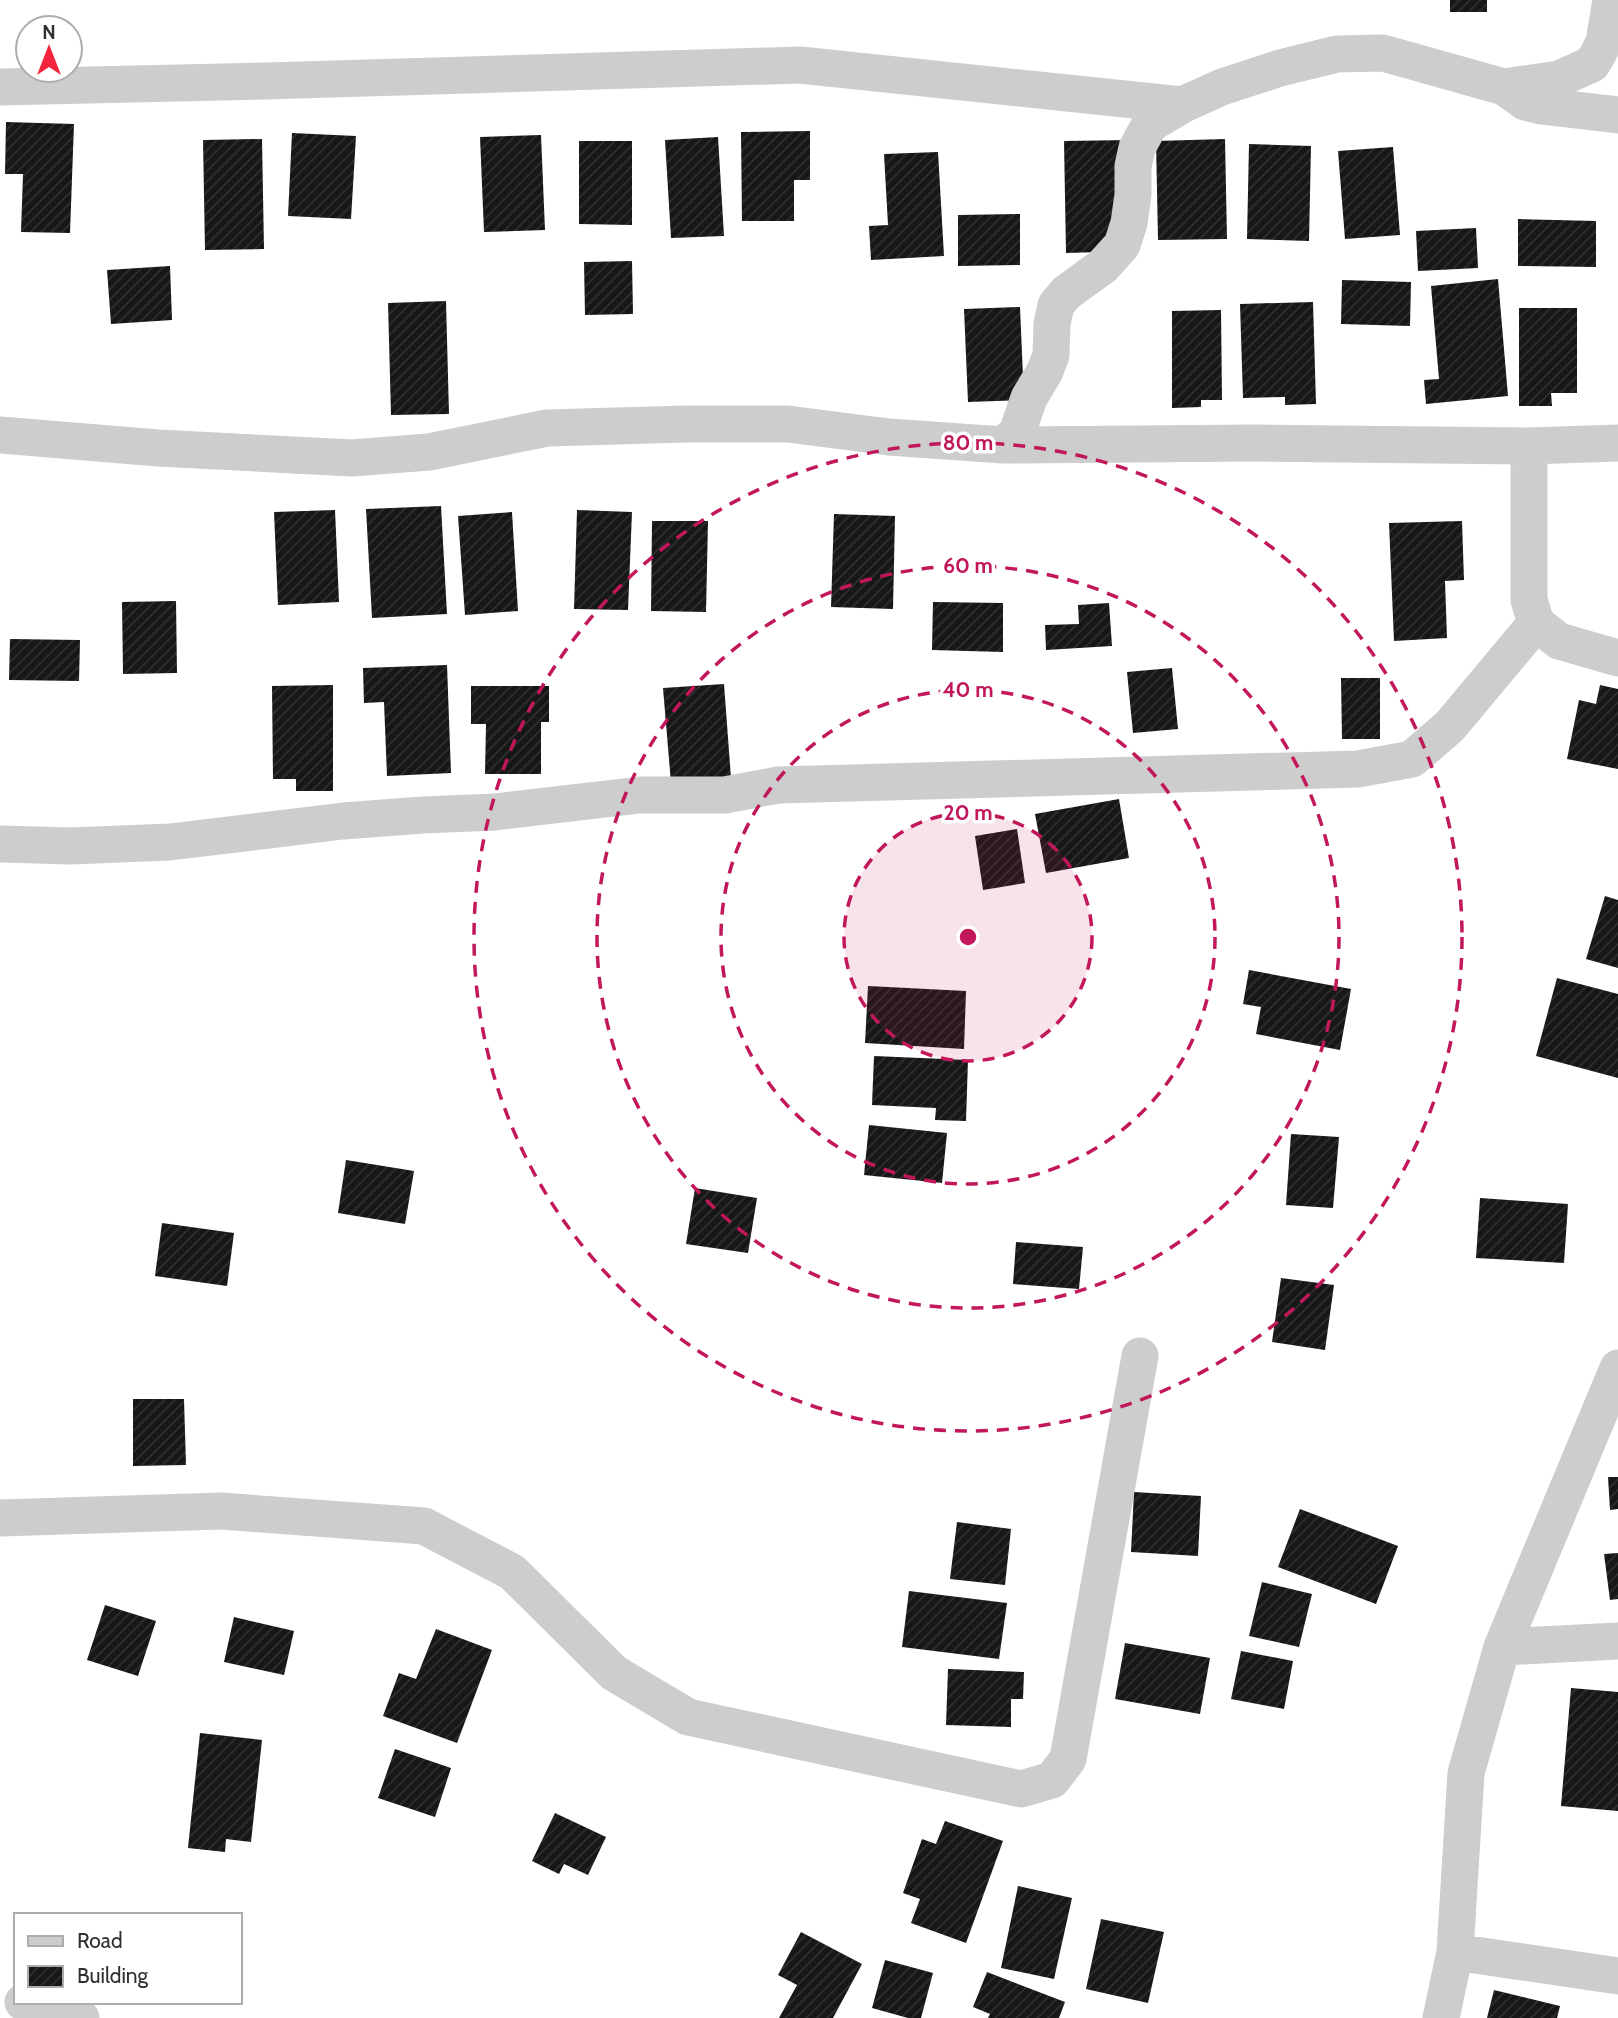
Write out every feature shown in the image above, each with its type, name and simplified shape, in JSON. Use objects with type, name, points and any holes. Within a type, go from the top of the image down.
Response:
[{"type":"street","points":[[1504,87],[1559,79],[1592,64],[1604,42],[1611,0]]},
{"type":"street","points":[[1003,446],[1017,433],[1030,398],[1045,371],[1051,355],[1056,305],[1066,293],[1103,266],[1122,245],[1129,223],[1133,195],[1133,166],[1138,148],[1150,124],[1182,104],[1222,87],[1280,68],[1337,54],[1383,52],[1504,87],[1525,102],[1618,115]]},
{"type":"street","points":[[0,87],[800,65],[1182,104]]},
{"type":"street","points":[[0,435],[158,448],[352,458],[429,452],[547,428],[685,424],[788,424],[889,437],[1003,446],[1256,443],[1528,446],[1618,443]]},
{"type":"street","points":[[1528,446],[1528,600],[1536,623],[1559,641],[1618,658]]},
{"type":"street","points":[[0,844],[71,846],[170,842],[343,821],[495,812],[640,795],[725,795],[778,785],[1358,769],[1412,759],[1450,726],[1536,623]]},
{"type":"street","points":[[0,1518],[221,1511],[424,1526],[512,1572],[614,1673],[688,1717],[1021,1789],[1052,1780],[1068,1759],[1140,1356]]},
{"type":"street","points":[[1441,2018],[1455,1952],[1466,1773],[1502,1647],[1618,1368]]},
{"type":"street","points":[[1502,1647],[1618,1641]]},
{"type":"street","points":[[1455,1952],[1618,1976]]},
{"type":"street","points":[[30,2004],[81,2018]]},
{"type":"building","points":[[1450,0],[1487,0],[1487,12],[1450,12]]},
{"type":"building","points":[[6,122],[74,124],[70,233],[21,232],[23,174],[5,174]]},
{"type":"building","points":[[810,131],[810,180],[794,180],[794,221],[742,221],[741,132]]},
{"type":"building","points":[[292,133],[356,136],[351,219],[288,216]]},
{"type":"building","points":[[541,135],[545,230],[484,232],[480,137]]},
{"type":"building","points":[[718,137],[724,236],[671,238],[665,140]]},
{"type":"building","points":[[262,139],[264,249],[205,250],[203,140]]},
{"type":"building","points":[[1225,139],[1227,239],[1158,240],[1156,141]]},
{"type":"building","points":[[1130,140],[1133,251],[1066,253],[1064,141]]},
{"type":"building","points":[[579,141],[632,141],[632,225],[579,224]]},
{"type":"building","points":[[1249,144],[1311,146],[1309,241],[1247,239]]},
{"type":"building","points":[[1393,147],[1400,235],[1345,239],[1338,151]]},
{"type":"building","points":[[938,152],[944,256],[871,260],[869,226],[888,225],[884,154]]},
{"type":"building","points":[[1020,214],[1020,265],[958,266],[958,215]]},
{"type":"building","points":[[1518,219],[1596,221],[1596,267],[1518,266]]},
{"type":"building","points":[[1476,228],[1478,268],[1418,271],[1416,231]]},
{"type":"building","points":[[632,261],[633,314],[585,315],[584,262]]},
{"type":"building","points":[[170,266],[172,320],[111,324],[107,270]]},
{"type":"building","points":[[1498,279],[1508,396],[1426,404],[1424,380],[1439,379],[1431,286]]},
{"type":"building","points":[[1342,280],[1411,282],[1410,326],[1341,324]]},
{"type":"building","points":[[446,301],[449,414],[391,415],[388,303]]},
{"type":"building","points":[[1313,302],[1316,404],[1285,405],[1285,397],[1243,398],[1240,304]]},
{"type":"building","points":[[1020,307],[1024,400],[968,402],[964,309]]},
{"type":"building","points":[[1519,308],[1577,308],[1577,393],[1551,393],[1552,406],[1519,406]]},
{"type":"building","points":[[1221,310],[1222,400],[1201,400],[1201,407],[1172,408],[1172,311]]},
{"type":"building","points":[[441,506],[447,614],[372,618],[366,509]]},
{"type":"building","points":[[335,510],[339,602],[278,605],[274,512]]},
{"type":"building","points":[[577,510],[632,512],[628,610],[574,609]]},
{"type":"building","points":[[512,512],[518,611],[465,615],[458,516]]},
{"type":"building","points":[[834,514],[895,516],[893,609],[831,607]]},
{"type":"building","points":[[652,521],[708,521],[706,612],[651,611]]},
{"type":"building","points":[[1462,521],[1464,580],[1445,581],[1447,638],[1394,641],[1389,523]]},
{"type":"building","points":[[176,601],[177,673],[123,674],[122,602]]},
{"type":"building","points":[[933,602],[1003,603],[1003,652],[932,650]]},
{"type":"building","points":[[1109,603],[1112,646],[1046,650],[1045,625],[1079,624],[1078,605]]},
{"type":"building","points":[[10,639],[80,640],[79,681],[9,680]]},
{"type":"building","points":[[447,665],[451,773],[387,776],[384,702],[364,703],[363,668]]},
{"type":"building","points":[[1172,668],[1178,729],[1133,733],[1127,672]]},
{"type":"building","points":[[1341,678],[1380,678],[1380,739],[1342,739]]},
{"type":"building","points":[[724,684],[731,778],[671,783],[663,688]]},
{"type":"building","points":[[333,685],[333,791],[296,791],[296,779],[273,779],[272,686]]},
{"type":"building","points":[[1600,685],[1618,689],[1618,769],[1567,759],[1579,700],[1596,704]]},
{"type":"building","points":[[471,686],[549,686],[549,722],[541,722],[541,774],[485,774],[486,724],[471,724]]},
{"type":"building","points":[[1119,799],[1129,858],[1046,873],[1035,814]]},
{"type":"building","points":[[1017,829],[1025,883],[983,890],[975,836]]},
{"type":"building","points":[[1605,896],[1618,900],[1618,968],[1586,959]]},
{"type":"building","points":[[1249,970],[1351,989],[1340,1050],[1256,1034],[1261,1007],[1243,1004]]},
{"type":"building","points":[[1557,978],[1618,994],[1618,1078],[1536,1056]]},
{"type":"building","points":[[868,986],[966,991],[964,1049],[865,1043]]},
{"type":"building","points":[[874,1056],[968,1060],[966,1121],[935,1120],[936,1108],[872,1105]]},
{"type":"building","points":[[869,1125],[947,1133],[942,1183],[864,1175]]},
{"type":"building","points":[[1291,1134],[1339,1137],[1333,1208],[1286,1205]]},
{"type":"building","points":[[346,1160],[414,1171],[405,1224],[338,1213]]},
{"type":"building","points":[[695,1188],[757,1198],[748,1253],[686,1244]]},
{"type":"building","points":[[1480,1198],[1568,1204],[1564,1263],[1476,1258]]},
{"type":"building","points":[[162,1223],[234,1233],[227,1286],[155,1276]]},
{"type":"building","points":[[1016,1242],[1083,1247],[1079,1289],[1013,1284]]},
{"type":"building","points":[[1281,1278],[1334,1285],[1325,1350],[1272,1342]]},
{"type":"building","points":[[133,1399],[184,1399],[186,1465],[133,1466]]},
{"type":"building","points":[[1608,1477],[1618,1477],[1618,1509],[1610,1510]]},
{"type":"building","points":[[1134,1492],[1201,1496],[1198,1556],[1131,1552]]},
{"type":"building","points":[[1300,1509],[1398,1546],[1376,1604],[1278,1567]]},
{"type":"building","points":[[957,1522],[1011,1529],[1005,1585],[950,1579]]},
{"type":"building","points":[[1618,1553],[1618,1599],[1610,1600],[1604,1554]]},
{"type":"building","points":[[1262,1582],[1312,1594],[1299,1647],[1249,1636]]},
{"type":"building","points":[[909,1591],[1007,1603],[999,1659],[902,1647]]},
{"type":"building","points":[[105,1605],[156,1621],[138,1676],[87,1660]]},
{"type":"building","points":[[234,1617],[294,1631],[284,1675],[224,1662]]},
{"type":"building","points":[[436,1629],[492,1650],[457,1743],[383,1716],[399,1673],[416,1679]]},
{"type":"building","points":[[1125,1643],[1210,1658],[1200,1714],[1115,1699]]},
{"type":"building","points":[[1241,1651],[1293,1661],[1284,1709],[1231,1699]]},
{"type":"building","points":[[948,1669],[1024,1672],[1023,1699],[1011,1699],[1011,1727],[946,1725]]},
{"type":"building","points":[[1571,1688],[1618,1692],[1618,1811],[1561,1806]]},
{"type":"building","points":[[200,1733],[262,1740],[251,1842],[226,1839],[225,1852],[188,1848]]},
{"type":"building","points":[[395,1749],[451,1768],[435,1817],[378,1798]]},
{"type":"building","points":[[555,1813],[606,1837],[588,1875],[564,1864],[559,1874],[532,1861]]},
{"type":"building","points":[[945,1821],[1003,1841],[966,1943],[911,1923],[920,1899],[903,1893],[922,1839],[936,1844]]},
{"type":"building","points":[[1018,1886],[1072,1898],[1054,1979],[1001,1968]]},
{"type":"building","points":[[1101,1919],[1164,1932],[1148,2003],[1086,1989]]},
{"type":"building","points":[[801,1932],[862,1964],[833,2018],[779,2018],[797,1985],[778,1975]]},
{"type":"building","points":[[885,1960],[933,1973],[921,2018],[908,2018],[872,2008]]},
{"type":"building","points":[[987,1972],[1065,2002],[1059,2018],[988,2018],[990,2014],[973,2007]]},
{"type":"building","points":[[1494,1990],[1560,2006],[1557,2018],[1487,2018]]}]
